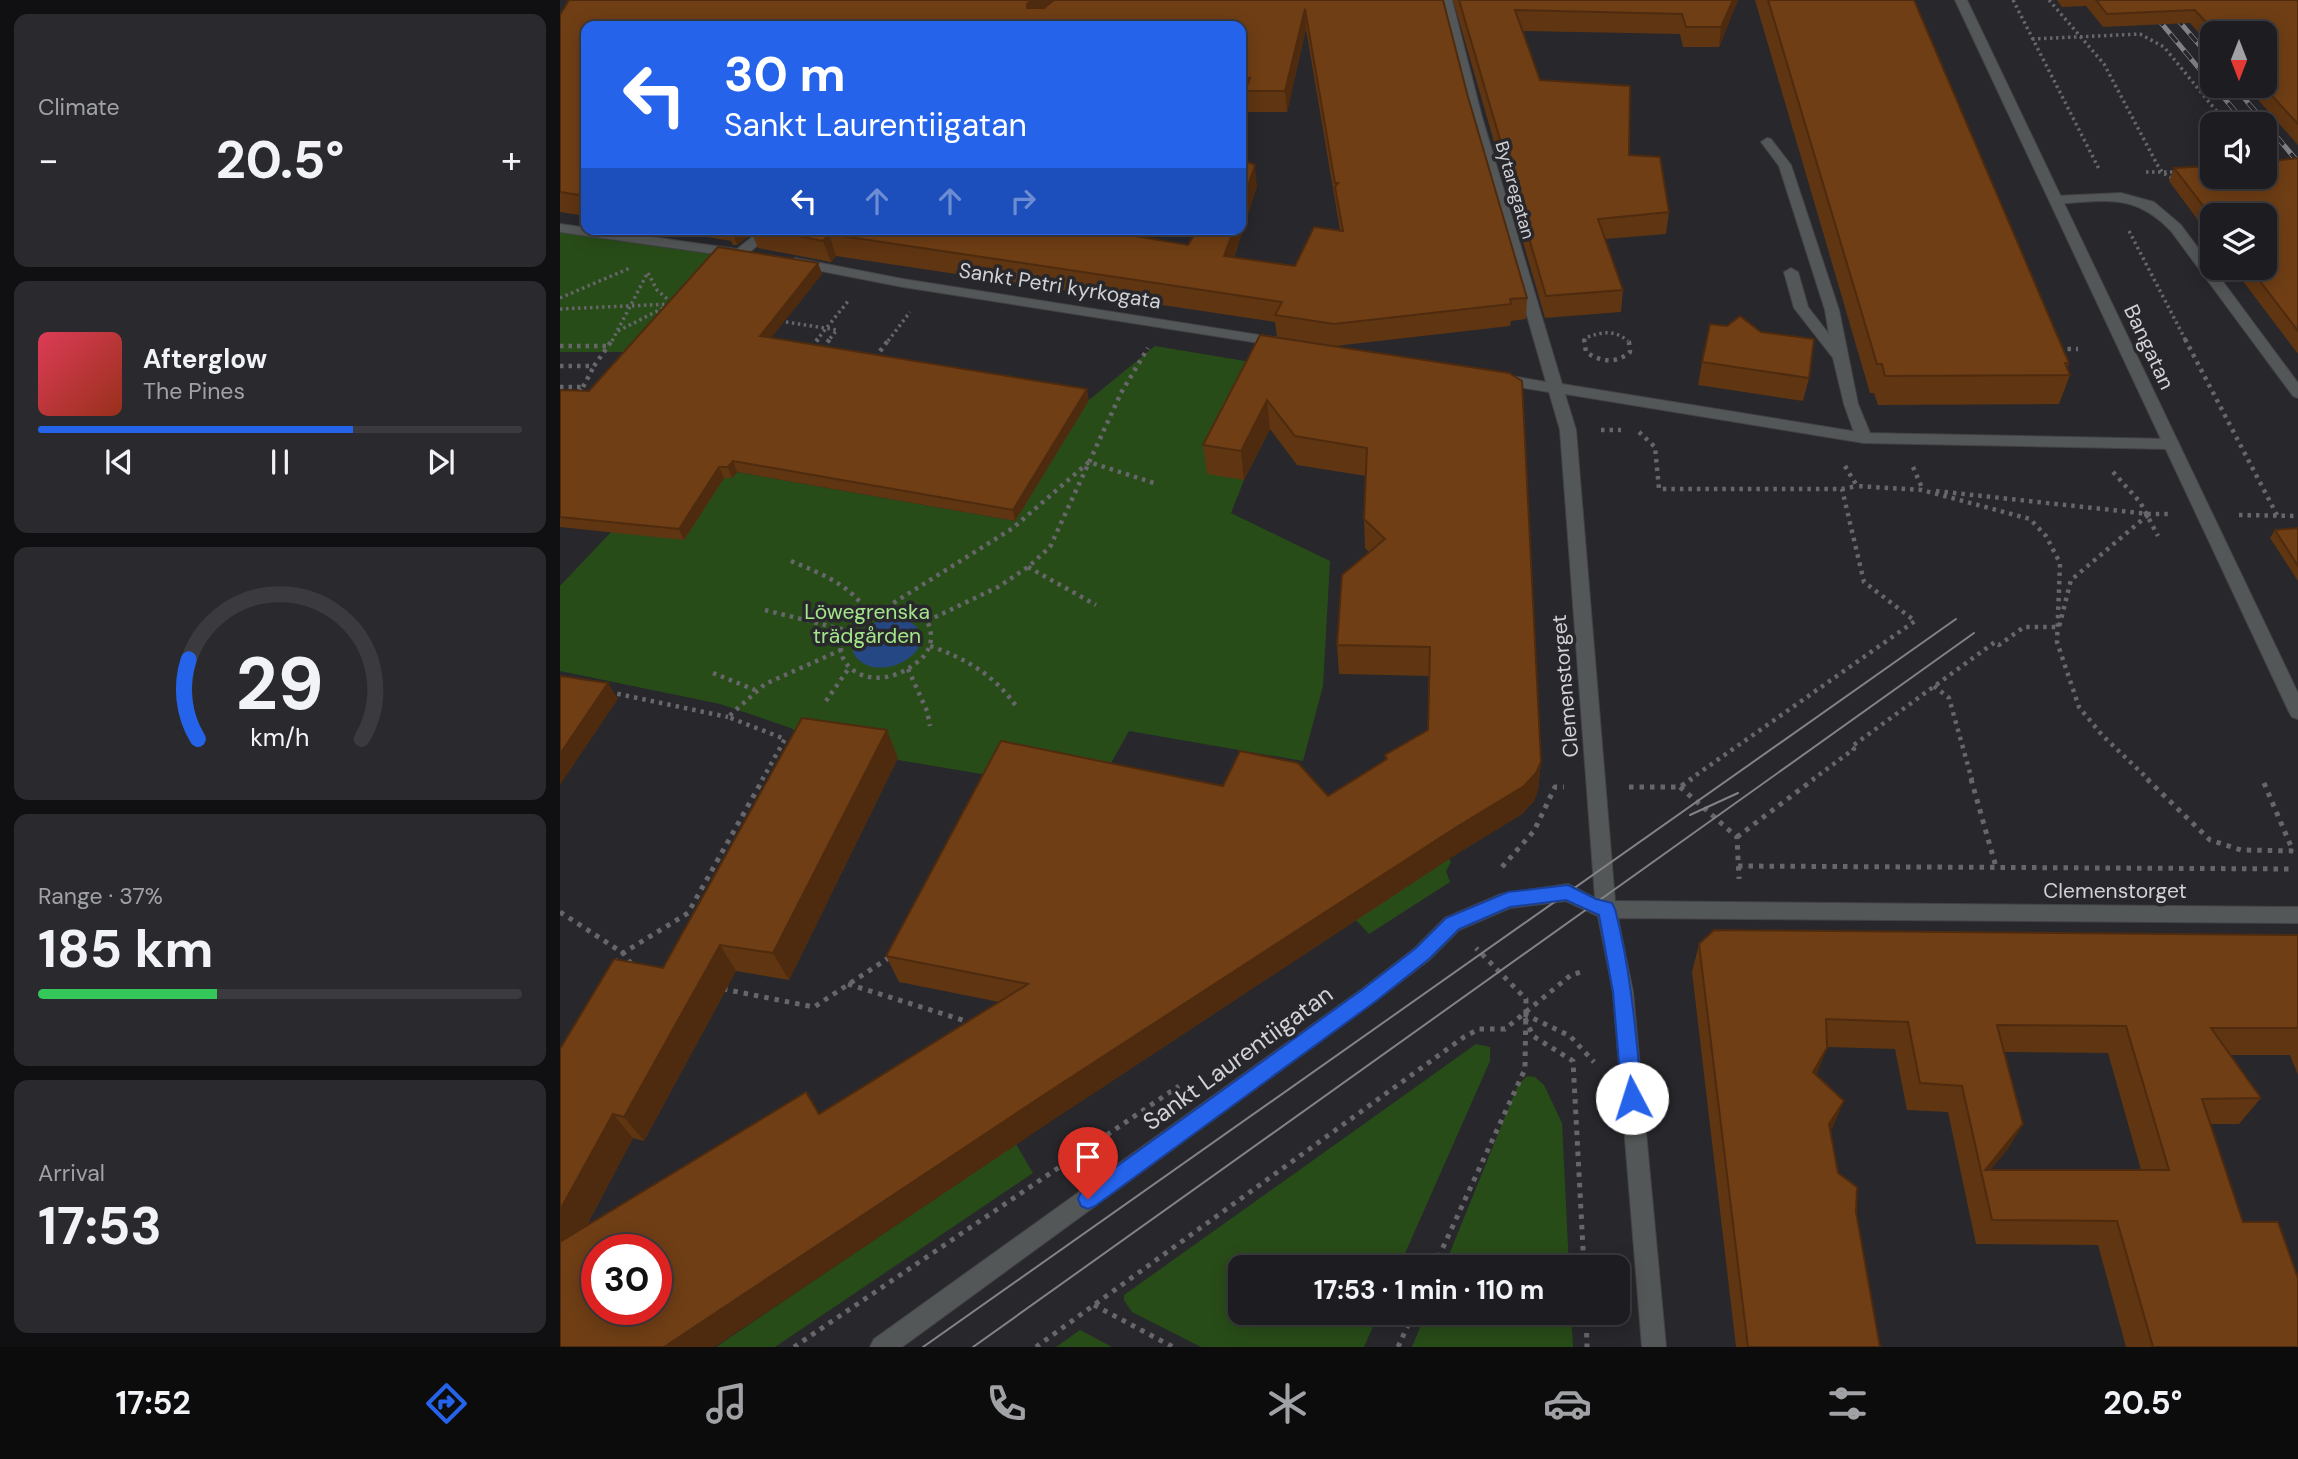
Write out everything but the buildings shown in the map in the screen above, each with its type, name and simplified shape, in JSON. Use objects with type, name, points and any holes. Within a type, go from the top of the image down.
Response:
[{"type":"street","name":"Bytaregatan","points":[[1446,0],[1463,72],[1554,388]]},
{"type":"street","name":"Bangatan","points":[[1961,0],[2169,444],[2207,514],[2298,712]]},
{"type":"street","points":[[1768,142],[1785,165],[1832,310],[1851,404],[1864,438]]},
{"type":"street","points":[[2055,200],[2113,197],[2146,201],[2165,215],[2298,393]]},
{"type":"street","name":"Sankt Petri kyrkogata","points":[[560,228],[581,231]]},
{"type":"street","name":"Sankt Petri kyrkogata","points":[[610,235],[740,253],[862,273],[903,283],[1296,345]]},
{"type":"street","points":[[740,253],[763,235]]},
{"type":"street","points":[[1791,272],[1801,308],[1840,357]]},
{"type":"street","points":[[1484,376],[1864,438],[2169,444]]},
{"type":"street","name":"Clemenstorget","points":[[1554,388],[1568,430],[1606,909],[2298,915]]},
{"type":"street","name":"Sankt Laurentiigatan","points":[[882,1347],[1370,995],[1422,954],[1452,924],[1508,900],[1568,892],[1592,906],[1606,909]]},
{"type":"street","points":[[1606,909],[1617,952],[1654,1347]]},
{"type":"path","points":[[2013,0],[2277,516]]},
{"type":"path","points":[[2049,0],[2104,64],[2163,173],[2177,181]]},
{"type":"path","points":[[2032,39],[2140,34],[2164,47],[2217,112]]},
{"type":"path","points":[[2163,173],[2187,171]]},
{"type":"path","points":[[560,298],[640,264]]},
{"type":"path","points":[[575,401],[594,366],[609,346],[651,266]]},
{"type":"path","points":[[647,274],[657,290],[673,304]]},
{"type":"path","points":[[806,354],[854,293]]},
{"type":"path","points":[[560,309],[631,304],[681,305]]},
{"type":"path","points":[[616,333],[634,321],[673,304]]},
{"type":"path","points":[[870,364],[914,307]]},
{"type":"path","points":[[773,320],[837,330],[820,352],[831,354]]},
{"type":"path","points":[[1612,332],[1629,342],[1629,352],[1620,359],[1605,361],[1591,356],[1583,343],[1590,335],[1612,332]]},
{"type":"path","points":[[927,621],[998,587],[1028,568],[1049,547],[1121,393],[1152,340]]},
{"type":"path","points":[[560,346],[609,346]]},
{"type":"path","points":[[2059,349],[2078,349]]},
{"type":"path","points":[[560,366],[594,366]]},
{"type":"path","points":[[560,387],[583,387]]},
{"type":"path","points":[[1594,430],[1626,430]]},
{"type":"path","points":[[1637,430],[1655,447],[1659,489],[1842,489],[1857,486],[1922,490],[2149,514],[2175,514]]},
{"type":"path","points":[[1838,435],[1836,452],[1857,486]]},
{"type":"path","points":[[1911,461],[1922,490]]},
{"type":"path","points":[[1089,462],[1157,484]]},
{"type":"path","points":[[879,612],[906,611],[927,621],[932,633],[930,646],[922,658],[908,669],[890,675],[871,676],[849,668],[841,657],[849,631],[870,616],[1013,528],[1089,462]]},
{"type":"path","points":[[2109,466],[2149,514],[2158,536]]},
{"type":"path","points":[[1618,787],[1680,787],[1915,621],[1864,582],[1842,489]]},
{"type":"path","points":[[1922,490],[2030,519],[2046,536],[2060,563],[2057,642],[2079,707],[2102,735],[2202,834],[2231,848],[2296,851],[2264,783]]},
{"type":"path","points":[[2059,627],[2071,580],[2149,514]]},
{"type":"path","points":[[2235,515],[2298,516]]},
{"type":"path","points":[[791,561],[835,580],[865,605],[870,616]]},
{"type":"path","points":[[1028,568],[1096,605]]},
{"type":"path","points":[[765,610],[849,631]]},
{"type":"path","points":[[1737,837],[1854,749],[1851,747],[1995,642],[1999,645],[2024,627],[2059,627]]},
{"type":"path","points":[[930,646],[971,661],[991,675],[1006,690],[1018,709]]},
{"type":"path","points":[[728,717],[755,691],[781,675],[841,650]]},
{"type":"path","points":[[826,701],[849,668]]},
{"type":"path","points":[[908,669],[927,711],[930,726]]},
{"type":"path","points":[[713,673],[755,691]]},
{"type":"path","points":[[1934,686],[1949,698],[1996,867]]},
{"type":"path","points":[[599,690],[728,717],[786,739],[688,913],[623,953],[609,974]]},
{"type":"path","points":[[1497,871],[1521,852],[1535,834],[1555,787],[1572,787]]},
{"type":"path","points":[[1680,787],[1737,837],[1740,889]]},
{"type":"path","points":[[1738,866],[2291,869]]},
{"type":"path","points":[[560,912],[623,953],[637,972]]},
{"type":"path","points":[[1440,1255],[1525,1069],[1526,999],[1452,924]]},
{"type":"path","points":[[714,987],[814,1007],[898,952]]},
{"type":"path","points":[[1036,1347],[1464,1037],[1479,1029],[1505,1029],[1571,975],[1593,968],[1617,952]]},
{"type":"path","points":[[848,984],[967,1019],[972,1022],[969,1028]]},
{"type":"path","points":[[1524,1014],[1570,1036],[1596,1066]]},
{"type":"path","points":[[1524,1014],[1532,1036],[1573,1061],[1583,1255]]},
{"type":"path","points":[[793,1347],[1183,1083]]},
{"type":"path","points":[[1094,1306],[1173,1347]]},
{"type":"path","points":[[1398,1347],[1408,1325]]},
{"type":"path","points":[[1586,1325],[1587,1347]]},
{"type":"green space","points":[[560,228],[581,231],[581,235],[610,235],[740,253],[640,352],[560,352]]},
{"type":"green space","name":"Löwegrenska trädgården","points":[[1155,346],[1263,364],[1244,480],[1231,513],[1330,561],[1323,686],[1303,761],[1129,731],[1106,772],[1005,778],[815,746],[791,728],[720,704],[560,671],[560,586],[611,532],[724,478],[732,478],[737,472],[1015,521],[1089,400]]},
{"type":"green space","points":[[1449,859],[1451,862],[1446,871],[1450,882],[1369,934],[1356,920]]},
{"type":"green space","points":[[1476,1044],[1490,1047],[1490,1061],[1404,1255],[1228,1255],[1228,1325],[1374,1325],[1364,1347],[1201,1347],[1132,1312],[1124,1300],[1124,1295]]},
{"type":"green space","points":[[1527,1076],[1535,1077],[1544,1085],[1562,1123],[1568,1255],[1449,1255],[1518,1085]]},
{"type":"green space","points":[[1016,1144],[1033,1173],[775,1347],[716,1347]]},
{"type":"green space","points":[[1421,1325],[1572,1325],[1573,1347],[1412,1347]]},
{"type":"green space","points":[[1080,1330],[1112,1347],[1056,1347]]},
{"type":"water","points":[[888,618],[904,619],[918,629],[921,639],[918,649],[899,664],[886,667],[873,667],[861,662],[853,652],[856,639],[869,625]]},
{"type":"tram line","points":[[923,1347],[1956,619]]},
{"type":"tram line","points":[[973,1347],[1974,633]]},
{"type":"tram line","points":[[1690,815],[1738,793]]},
{"type":"railway","points":[[2142,0],[2200,70]]},
{"type":"railway","points":[[2161,0],[2200,46]]},
{"type":"railway","points":[[2224,98],[2236,112]]},
{"type":"railway","points":[[2244,98],[2298,162]]},
{"type":"railway","points":[[2277,161],[2298,186]]},
{"type":"route","points":[[1088,1199],[1370,995],[1422,954],[1452,924],[1508,900],[1568,892],[1592,906],[1606,909],[1617,952],[1623,992],[1632,1098]]}]
